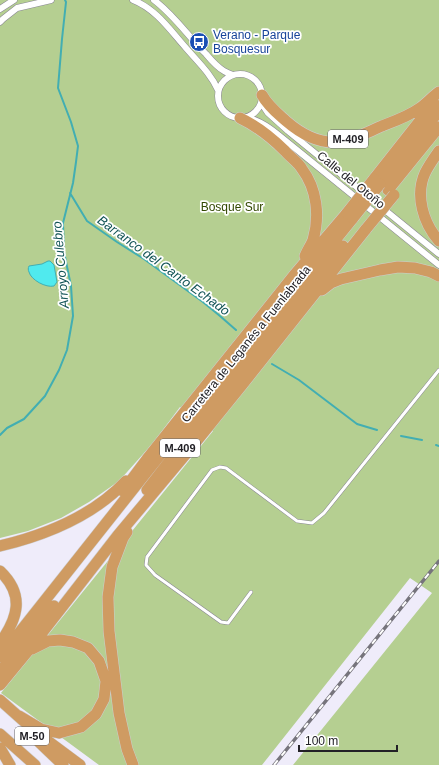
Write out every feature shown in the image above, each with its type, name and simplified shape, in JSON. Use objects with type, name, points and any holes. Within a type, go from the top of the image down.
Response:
[{"type":"highway","name":"M-409","points":[[262,99],[291,125],[304,134],[314,139],[339,142],[352,139],[410,115],[421,108],[439,92]]},
{"type":"highway","name":"M-409","points":[[384,187],[439,96]]},
{"type":"highway","name":"M-409","points":[[242,385],[356,221],[384,187],[439,111]]},
{"type":"highway","name":"M-409","points":[[244,118],[277,143],[302,168],[313,188],[317,207],[316,224],[312,240],[295,274]]},
{"type":"highway","name":"Carretera de Leganés a Fuenlabrada","points":[[0,657],[176,435],[274,316],[384,187],[439,127]]},
{"type":"highway","name":"M-409","points":[[384,187],[439,138]]},
{"type":"highway","points":[[439,152],[433,159],[425,174],[421,188],[422,207],[426,221],[439,240]]},
{"type":"highway","name":"M-409","points":[[0,647],[147,459],[295,274],[356,221]]},
{"type":"highway","name":"Carretera de Leganés a Fuenlabrada","points":[[1,680],[114,531],[356,221]]},
{"type":"highway","name":"M-409","points":[[1,680],[28,651],[118,535],[322,290],[331,283],[341,279],[398,267],[415,268],[431,272],[439,276]]},
{"type":"highway","points":[[133,765],[127,749],[119,713],[109,631],[108,597],[112,567],[123,538],[191,448]]},
{"type":"highway","points":[[0,546],[38,536],[89,511],[107,498],[147,459]]},
{"type":"highway","points":[[0,571],[6,576],[12,586],[16,604],[15,617],[0,643]]},
{"type":"highway","points":[[19,716],[41,729],[60,733],[81,728],[96,714],[104,699],[106,681],[99,661],[88,648],[73,642],[60,640],[48,641],[28,651]]},
{"type":"highway","points":[[0,700],[37,733],[80,765]]},
{"type":"highway","name":"M-50","points":[[0,707],[63,765]]},
{"type":"highway","name":"M-50","points":[[0,734],[34,765]]},
{"type":"highway","points":[[0,742],[10,750],[23,765]]},
{"type":"highway","points":[[0,748],[10,765]]},
{"type":"street","points":[[0,9],[14,0]]},
{"type":"street","points":[[0,22],[17,8],[48,0]]},
{"type":"street","points":[[133,0],[146,6],[164,23],[207,71],[218,90],[218,98],[221,108],[227,114],[244,118],[255,113],[262,99],[261,88],[256,80],[247,75],[233,75],[226,79],[218,90]]},
{"type":"street","points":[[154,0],[171,15],[199,48],[215,64],[223,71],[233,75]]},
{"type":"street","name":"Calle del Otoño","points":[[262,99],[268,113],[288,131],[439,254]]},
{"type":"street","name":"Calle del Otoño","points":[[244,118],[257,120],[276,133],[439,265]]},
{"type":"lane","points":[[251,592],[228,623],[221,622],[155,575],[146,565],[146,557],[212,470],[220,466],[226,468],[297,521],[312,522],[324,513],[439,370]]},
{"type":"green space","name":"Bosque Sur","points":[[0,0],[439,0],[439,765],[293,765],[432,593],[410,578],[262,765],[99,765],[1,693],[213,431],[180,407],[153,443],[119,481],[89,502],[61,518],[28,531],[0,538]]},
{"type":"water","points":[[48,261],[54,265],[57,282],[54,286],[47,286],[39,283],[30,275],[28,270],[29,266],[42,264]]},
{"type":"waterway","name":"Arroyo Culebro","points":[[0,435],[7,428],[24,419],[45,396],[59,370],[67,350],[73,316],[71,286],[64,252],[63,223],[73,183],[78,146],[71,122],[58,88],[65,0]]},
{"type":"waterway","name":"Barranco del Canto Echado","points":[[70,193],[87,221],[144,259],[203,302],[236,330]]},
{"type":"waterway","name":"Barranco del Canto Echado","points":[[272,364],[299,380],[357,424],[377,430]]},
{"type":"waterway","name":"Barranco del Canto Echado","points":[[401,436],[422,440]]},
{"type":"railway","points":[[274,765],[439,561]]},
{"type":"place","name":"Verano - Parque Bosquesur","points":[[199,42]]}]
